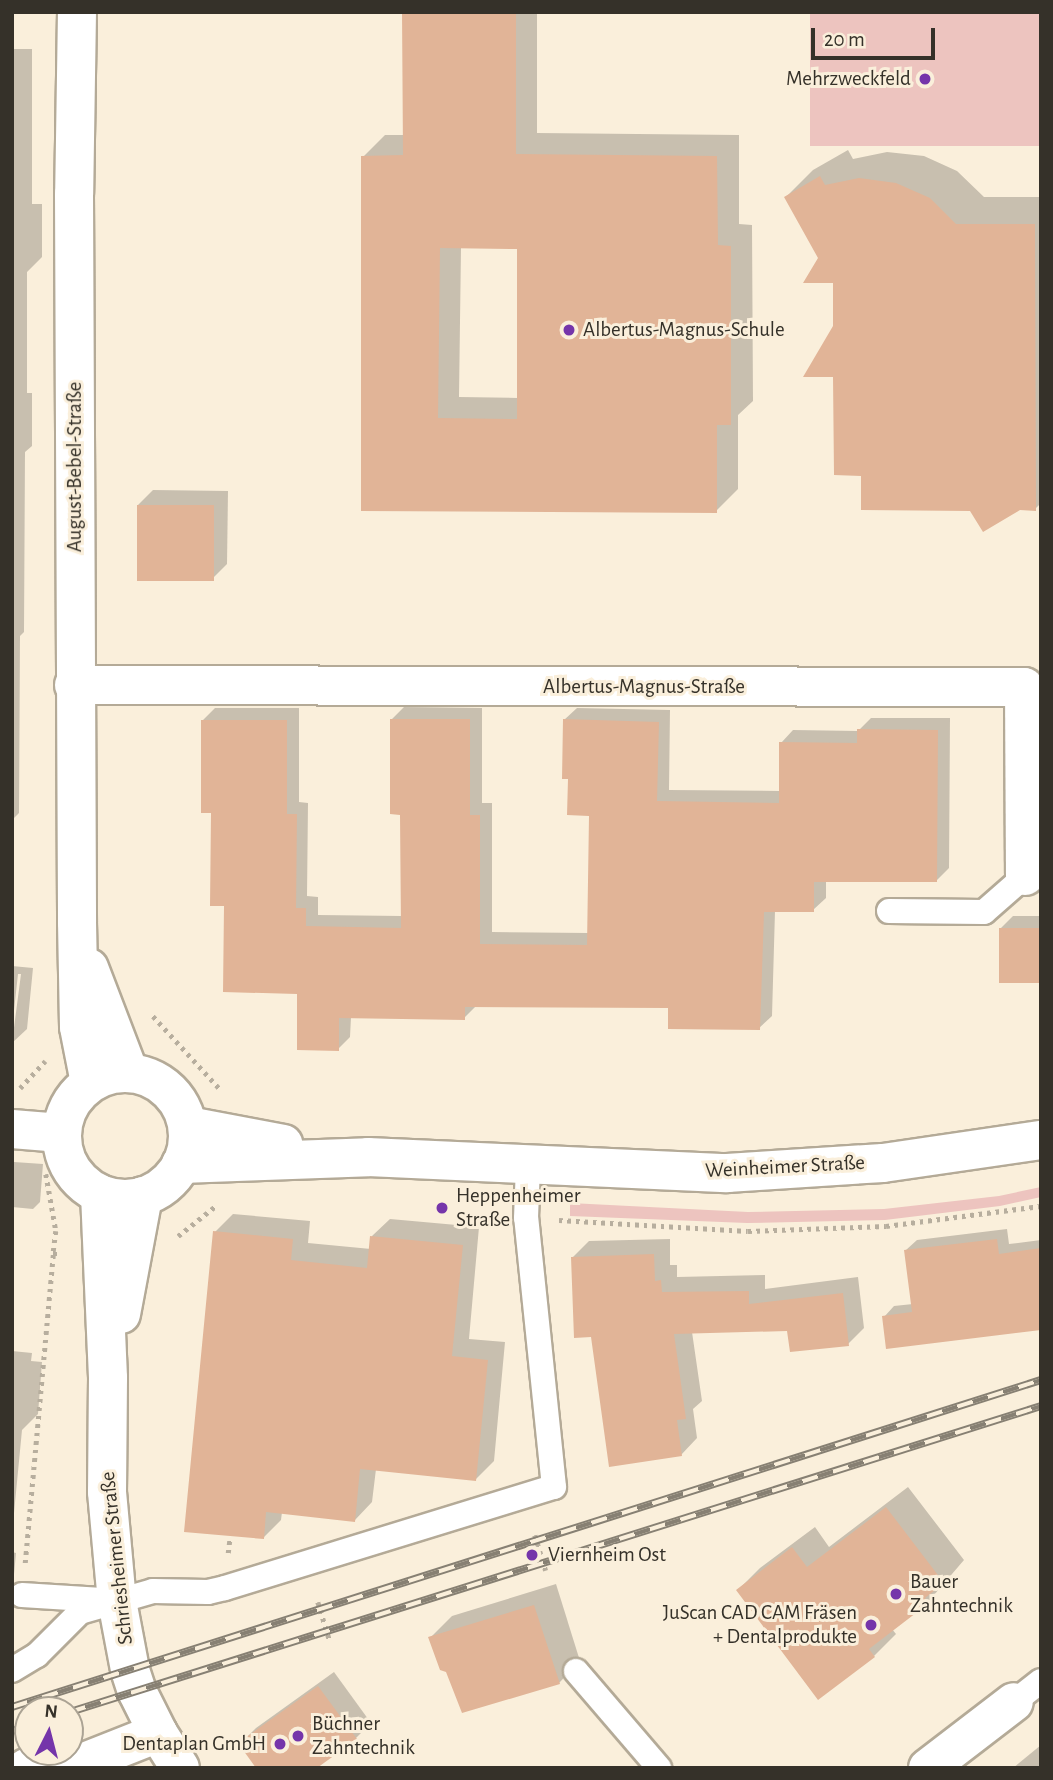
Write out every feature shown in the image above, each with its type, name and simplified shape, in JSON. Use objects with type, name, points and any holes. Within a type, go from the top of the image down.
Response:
[{"type":"street","name":"August-Bebel-Straße","points":[[77,12],[74,194],[74,685],[79,1027],[90,1083]]},
{"type":"street","name":"Albertus-Magnus-Straße","points":[[74,685],[1024,687],[1026,876]]},
{"type":"street","name":"August-Bebel-Straße","points":[[77,922],[93,981],[129,1073]]},
{"type":"street","points":[[129,1073],[150,1077],[167,1089],[181,1106],[188,1126],[187,1146],[181,1164],[172,1178],[142,1196],[121,1199],[100,1194],[84,1184],[71,1170],[61,1133],[69,1105],[90,1083],[108,1075],[129,1073]]},
{"type":"street","points":[[13,1112],[61,1133]]},
{"type":"street","name":"Weinheimer Straße","points":[[188,1126],[368,1157]]},
{"type":"street","name":"Weinheimer Straße","points":[[181,1164],[368,1157],[528,1166],[727,1172],[883,1163],[1041,1140]]},
{"type":"street","name":"Schriesheimer Straße","points":[[100,1194],[108,1378],[107,1492],[117,1601],[130,1670],[158,1733],[180,1768]]},
{"type":"street","name":"Schriesheimer Straße","points":[[108,1378],[142,1196]]},
{"type":"street","points":[[928,1768],[1027,1692]]},
{"type":"street","points":[[26,1768],[77,1765],[158,1733]]},
{"type":"lane","points":[[889,912],[984,912],[1026,876]]},
{"type":"lane","points":[[12,1670],[37,1655],[80,1612],[153,1591],[208,1592],[225,1588],[554,1487],[526,1218],[528,1166]]},
{"type":"lane","points":[[22,1595],[117,1601]]},
{"type":"lane","points":[[576,1671],[659,1768]]},
{"type":"path","points":[[145,1008],[227,1096]]},
{"type":"path","points":[[13,1112],[50,1055]]},
{"type":"path","points":[[22,1595],[56,1231],[48,1176],[41,1169]]},
{"type":"path","points":[[174,1240],[209,1209],[228,1200]]},
{"type":"path","points":[[526,1218],[748,1231],[886,1226],[1041,1206]]},
{"type":"path","points":[[53,1254],[65,1254]]},
{"type":"path","points":[[535,1535],[546,1570]]},
{"type":"path","points":[[318,1602],[329,1638]]},
{"type":"shaded area","name":"Mehrzweckfeld","points":[[810,12],[1041,12],[1041,146],[810,146]]},
{"type":"shaded area","points":[[1041,1187],[1041,1197],[1000,1206],[885,1220],[747,1223],[570,1216],[570,1203],[748,1212],[884,1209],[999,1196]]},
{"type":"building","points":[[402,12],[516,12],[516,154],[717,156],[718,245],[731,246],[731,425],[717,425],[717,513],[361,511],[361,156],[403,155]],"holes":[[[440,248],[517,249],[517,419],[438,418]]]},
{"type":"building","points":[[820,176],[825,185],[859,178],[896,183],[930,198],[956,224],[1035,224],[1036,511],[1020,510],[983,532],[970,511],[861,510],[861,476],[834,475],[833,377],[803,377],[833,326],[833,283],[803,283],[818,258],[784,197]]},
{"type":"building","points":[[137,505],[214,505],[214,581],[137,581]]},
{"type":"building","points":[[390,719],[470,719],[470,815],[480,815],[480,944],[587,945],[589,816],[567,815],[568,779],[562,779],[563,719],[659,722],[657,801],[779,803],[779,742],[857,743],[857,729],[938,730],[937,882],[814,882],[814,912],[764,912],[760,1030],[668,1029],[668,1008],[465,1007],[465,1020],[339,1018],[339,1051],[297,1050],[297,994],[223,992],[224,906],[210,906],[211,813],[201,813],[201,720],[287,720],[287,814],[297,814],[296,908],[306,908],[306,926],[401,928],[400,815],[390,814]]},
{"type":"building","points":[[999,928],[1041,928],[1041,983],[999,983]]},
{"type":"building","points":[[213,1231],[293,1239],[291,1260],[367,1268],[370,1236],[463,1245],[452,1356],[488,1360],[476,1481],[360,1469],[355,1522],[266,1512],[264,1539],[184,1532]]},
{"type":"building","points":[[997,1239],[999,1254],[1041,1248],[1041,1330],[886,1349],[882,1316],[912,1312],[904,1250]]},
{"type":"building","points":[[654,1254],[655,1281],[661,1280],[662,1292],[749,1291],[749,1304],[843,1293],[849,1346],[790,1352],[787,1331],[674,1334],[686,1419],[677,1420],[682,1456],[609,1467],[591,1337],[574,1338],[571,1257]]},
{"type":"building","points":[[886,1507],[944,1583],[925,1598],[929,1603],[869,1649],[875,1657],[818,1700],[736,1590],[792,1547],[807,1567]]},
{"type":"building","points":[[534,1605],[560,1684],[462,1713],[446,1672],[440,1670],[428,1637]]},
{"type":"building","points":[[318,1686],[357,1739],[317,1768],[256,1768],[238,1743]]},
{"type":"railway","points":[[12,1707],[1041,1380]]},
{"type":"railway","points":[[84,1708],[1041,1406]]},
{"type":"place","name":"Mehrzweckfeld","points":[[925,79]]},
{"type":"place","name":"Albertus-Magnus-Schule","points":[[569,330]]},
{"type":"place","name":"Heppenheimer Straße","points":[[442,1208]]},
{"type":"place","name":"Viernheim Ost","points":[[532,1555]]},
{"type":"place","name":"Bauer Zahntechnik","points":[[896,1594]]},
{"type":"place","name":"JuScan CAD CAM Fräsen + Dentalprodukte","points":[[871,1625]]},
{"type":"place","name":"Büchner Zahntechnik","points":[[298,1736]]},
{"type":"place","name":"Dentaplan GmbH","points":[[280,1744]]}]
